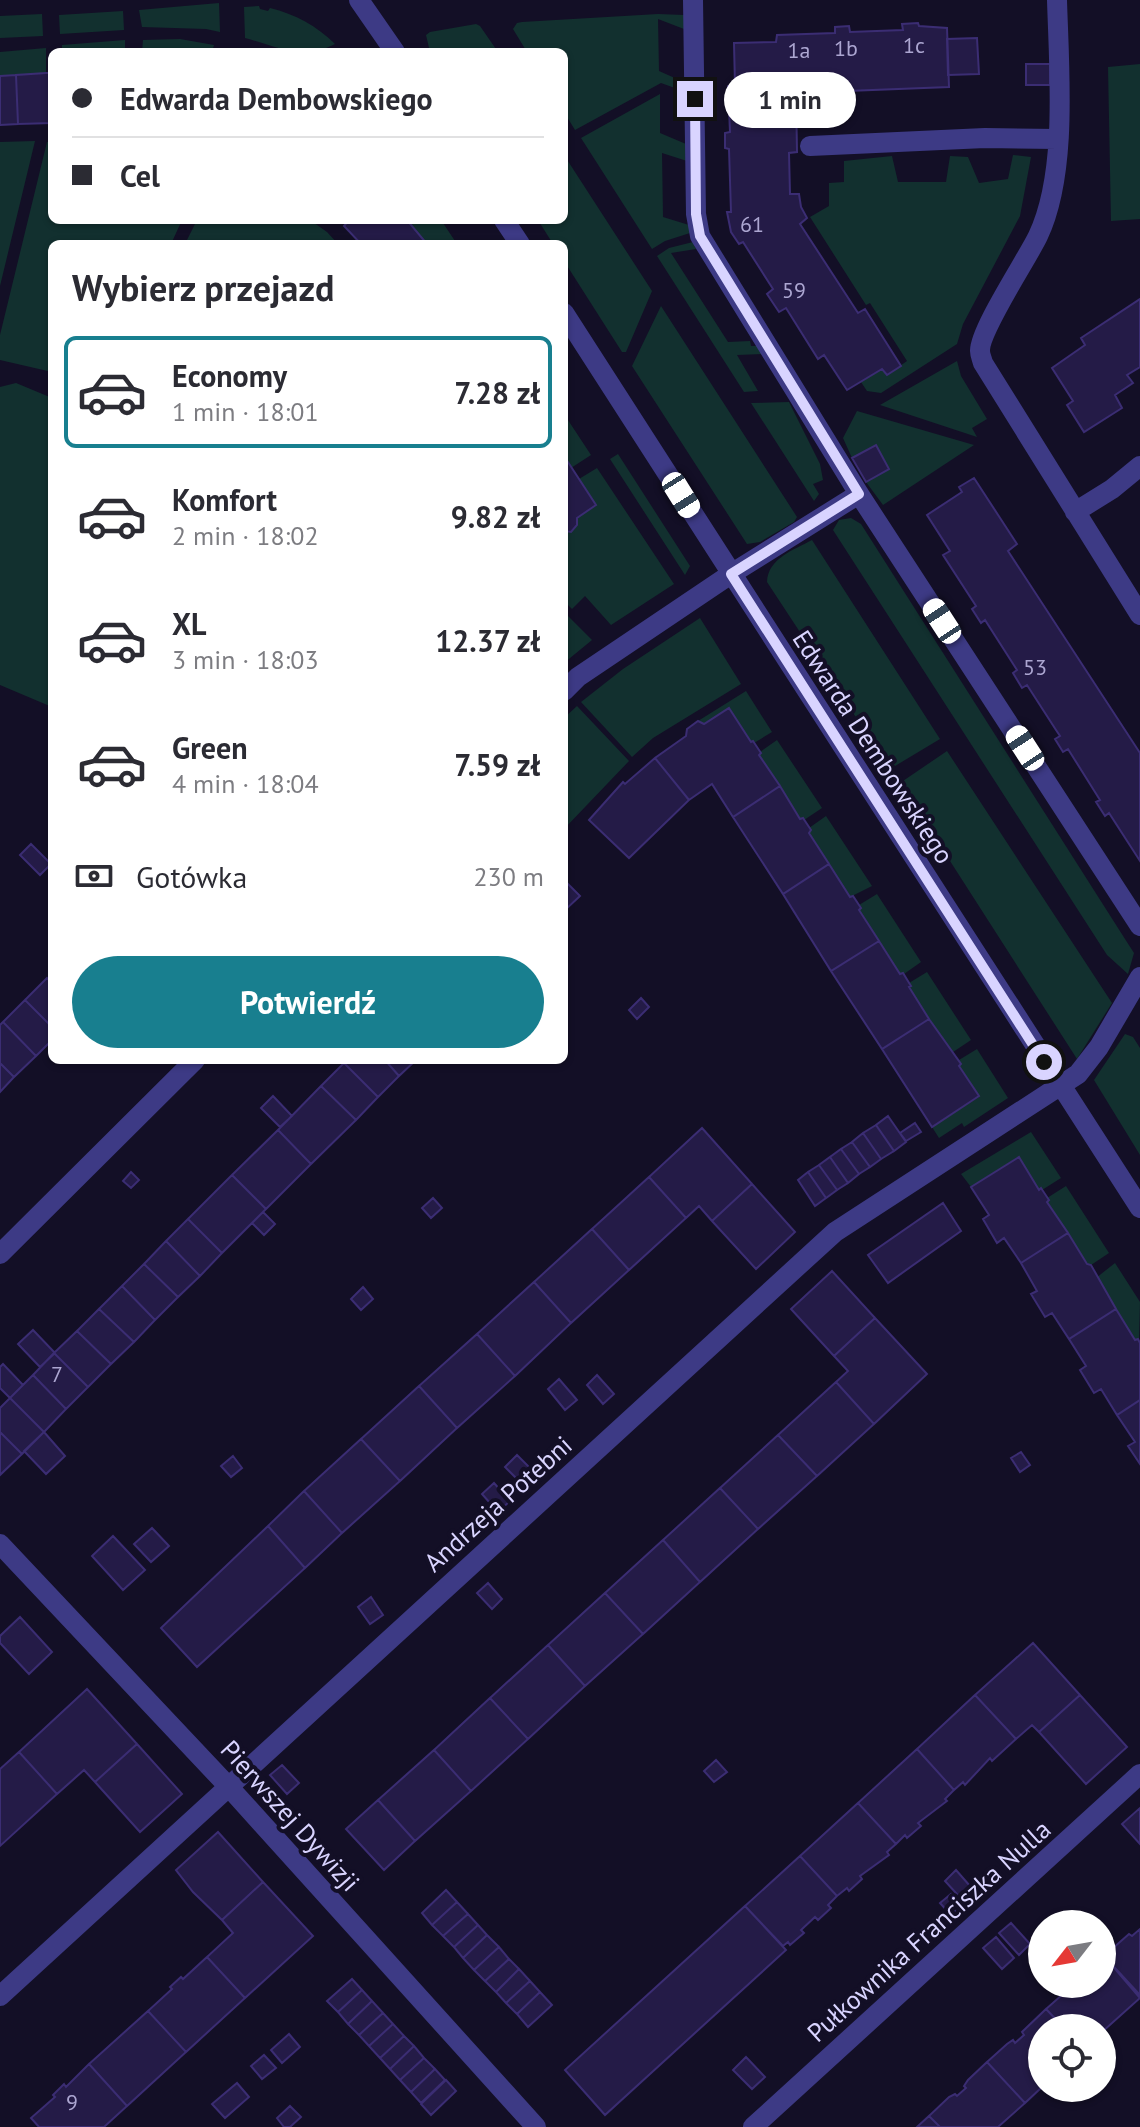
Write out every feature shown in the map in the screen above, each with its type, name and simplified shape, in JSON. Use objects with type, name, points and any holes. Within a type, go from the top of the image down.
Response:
[{"type":"street","points":[[359,0],[392,48]]},
{"type":"street","points":[[1057,0],[1057,139],[1053,186],[1039,234],[986,331],[980,350],[983,363],[1140,615]]},
{"type":"street","points":[[694,3],[696,214],[700,236],[859,494],[1140,926]]},
{"type":"street","points":[[810,146],[985,138],[1057,139]]},
{"type":"street","name":"Edwarda Dembowskiego","points":[[568,319],[1140,1208]]},
{"type":"street","points":[[1075,512],[1112,489],[1140,466]]},
{"type":"street","points":[[568,687],[578,677],[731,574],[859,494]]},
{"type":"street","name":"Andrzeja Potebni","points":[[0,1996],[835,1232],[1078,1074],[1099,1047],[1140,977]]},
{"type":"street","points":[[0,1254],[191,1064]]},
{"type":"street","name":"Pierwszej Dywizji","points":[[0,1544],[228,1786],[536,2127]]},
{"type":"street","name":"Pułkownika Franciszka Nulla","points":[[753,2127],[1140,1774]]},
{"type":"green space","points":[[219,3],[220,32],[142,27],[139,10]]},
{"type":"green space","points":[[259,6],[268,11],[270,8],[297,17],[335,44],[325,48],[279,48],[245,38],[244,7]]},
{"type":"green space","points":[[123,11],[124,30],[60,34],[59,15]]},
{"type":"green space","points":[[42,14],[43,36],[0,38],[0,16]]},
{"type":"green space","points":[[684,15],[684,29],[658,19],[659,71],[686,83],[686,92],[661,83],[575,130],[568,119],[568,48],[525,48],[513,29],[522,22]]},
{"type":"green space","points":[[476,24],[495,48],[429,48],[426,35]]},
{"type":"green space","points":[[180,39],[214,45],[213,48],[142,48],[143,40]]},
{"type":"green space","points":[[125,40],[125,48],[62,48],[62,45]]},
{"type":"green space","points":[[46,48],[46,73],[0,76],[0,52]]},
{"type":"green space","points":[[1140,64],[1140,219],[1111,221],[1108,67]]},
{"type":"green space","points":[[660,94],[660,133],[686,144],[687,161],[662,153],[663,217],[689,225],[690,233],[652,249],[581,138]]},
{"type":"green space","points":[[35,141],[0,286],[0,142]]},
{"type":"green space","points":[[47,142],[48,224],[180,224],[173,240],[48,240],[48,371],[0,360],[0,335]]},
{"type":"green space","points":[[1013,155],[1031,157],[1020,216],[963,324],[957,344],[881,393],[867,391],[861,382],[882,369],[887,375],[907,361],[870,303],[866,305],[810,217],[829,206],[829,183],[844,182],[844,161],[892,156],[898,182],[946,182],[950,156],[968,157],[979,183],[1008,179]]},
{"type":"green space","points":[[568,161],[652,291],[626,352],[622,352],[568,267],[568,240],[550,240],[540,224],[568,224]]},
{"type":"green space","points":[[195,224],[316,224],[334,240],[187,240]]},
{"type":"green space","points":[[444,224],[454,240],[424,240],[411,225]]},
{"type":"green space","points":[[693,242],[696,249],[671,253],[728,342],[750,341],[751,346],[758,346],[763,354],[737,355],[758,391],[744,392],[657,256],[669,248]]},
{"type":"green space","points":[[661,306],[797,517],[794,522],[760,542],[747,544],[632,366]]},
{"type":"green space","points":[[957,361],[961,376],[987,419],[972,428],[977,437],[880,405]]},
{"type":"green space","points":[[16,383],[48,396],[48,705],[0,685],[0,387]]},
{"type":"green space","points":[[789,402],[820,464],[823,480],[813,484],[819,494],[814,501],[751,403]]},
{"type":"green space","points":[[857,411],[974,445],[883,505],[866,482],[889,469],[852,458],[843,438]]},
{"type":"green space","points":[[568,420],[591,455],[571,468],[568,463]]},
{"type":"green space","points":[[618,454],[690,566],[685,575],[610,459]]},
{"type":"green space","points":[[597,468],[674,584],[611,625],[585,596],[572,609],[568,605],[568,532],[577,525],[577,518],[596,506],[579,479]]},
{"type":"green space","points":[[851,518],[861,524],[1134,953],[1128,974],[1107,955],[833,530],[839,520]]},
{"type":"green space","points":[[812,540],[940,739],[890,769],[767,582],[768,574],[777,561]]},
{"type":"green space","points":[[568,616],[592,640],[568,660]]},
{"type":"green space","points":[[700,618],[741,684],[653,738],[632,757],[581,702],[623,669]]},
{"type":"green space","points":[[746,691],[772,732],[754,743],[698,721]]},
{"type":"green space","points":[[577,706],[629,761],[568,825],[568,714]]},
{"type":"green space","points":[[777,740],[822,808],[804,820],[800,819],[759,756]]},
{"type":"green space","points":[[947,751],[1112,1003],[1077,1059],[900,783]]},
{"type":"green space","points":[[826,816],[872,886],[850,897],[809,833],[809,828]]},
{"type":"green space","points":[[877,894],[921,962],[904,974],[900,974],[859,910],[859,905]]},
{"type":"green space","points":[[927,972],[971,1040],[953,1052],[909,987],[909,983]]},
{"type":"green space","points":[[1125,1034],[1133,1037],[1140,1048],[1140,1155],[1094,1080]]},
{"type":"green space","points":[[977,1049],[1008,1098],[964,1127],[962,1123],[939,1138],[932,1127],[979,1097],[959,1066],[959,1060]]},
{"type":"green space","points":[[1031,1132],[1061,1178],[1042,1190],[1039,1190],[1018,1157],[971,1187],[961,1174]]},
{"type":"green space","points":[[1066,1186],[1109,1253],[1091,1265],[1087,1264],[1047,1202],[1047,1198]]},
{"type":"green space","points":[[1115,1263],[1140,1302],[1139,1341],[1135,1340],[1096,1278]]},
{"type":"building","points":[[918,23],[919,26],[947,28],[949,87],[796,93],[797,152],[789,153],[790,194],[799,194],[807,218],[800,224],[858,313],[865,309],[901,366],[887,375],[882,369],[847,390],[824,355],[818,359],[786,308],[779,312],[767,294],[773,289],[743,242],[739,244],[731,232],[727,212],[731,212],[729,149],[725,148],[725,133],[730,132],[728,86],[735,85],[734,43],[776,42],[777,35],[835,33],[835,27],[849,26],[850,32],[903,30],[902,24]]},
{"type":"building","points":[[977,38],[979,74],[948,75],[947,39]]},
{"type":"building","points":[[1026,64],[1050,64],[1050,85],[1026,85]]},
{"type":"building","points":[[48,73],[48,123],[18,124],[16,75]]},
{"type":"building","points":[[16,75],[18,124],[0,125],[0,76]]},
{"type":"building","points":[[410,224],[424,240],[357,240],[344,226]]},
{"type":"building","points":[[1140,299],[1140,367],[1127,375],[1133,383],[1115,395],[1122,408],[1084,432],[1067,405],[1073,401],[1052,368],[1085,345],[1081,338]]},
{"type":"building","points":[[876,445],[889,469],[866,482],[852,458]]},
{"type":"building","points":[[568,462],[596,505],[577,518],[577,525],[568,532]]},
{"type":"building","points":[[974,478],[1017,544],[1008,551],[1140,753],[1140,861],[1109,813],[1105,816],[1096,802],[1100,800],[1068,749],[1063,752],[1055,739],[1060,736],[1027,685],[1022,688],[1013,673],[1017,670],[985,620],[981,623],[972,609],[976,606],[943,555],[950,551],[927,515],[962,492],[959,487]]},
{"type":"building","points":[[729,708],[780,786],[733,817],[712,784],[689,800],[655,758],[686,736],[687,729],[698,721],[704,724]]},
{"type":"building","points":[[655,758],[689,800],[629,858],[589,820],[623,782],[625,784]]},
{"type":"building","points":[[780,786],[800,819],[803,818],[811,830],[809,833],[829,864],[783,894],[733,817]]},
{"type":"building","points":[[31,844],[48,861],[48,867],[40,875],[20,855]]},
{"type":"building","points":[[829,864],[850,897],[853,896],[861,908],[859,910],[879,941],[831,971],[783,894]]},
{"type":"building","points":[[568,884],[580,896],[568,907]]},
{"type":"building","points":[[879,941],[900,974],[903,973],[929,1019],[882,1049],[831,971]]},
{"type":"building","points":[[48,979],[48,1023],[25,1000]]},
{"type":"building","points":[[641,998],[649,1007],[637,1019],[629,1010]]},
{"type":"building","points":[[25,1000],[48,1023],[48,1044],[36,1056],[3,1022]]},
{"type":"building","points":[[929,1019],[979,1096],[932,1127],[882,1049]]},
{"type":"building","points":[[3,1022],[36,1056],[14,1077],[0,1063],[0,1025]]},
{"type":"building","points":[[0,1063],[14,1077],[0,1092]]},
{"type":"building","points":[[345,1064],[388,1064],[399,1076],[378,1097]]},
{"type":"building","points":[[345,1064],[378,1097],[356,1120],[321,1086]]},
{"type":"building","points":[[388,1064],[412,1064],[399,1076]]},
{"type":"building","points":[[321,1086],[356,1120],[311,1164],[278,1130]]},
{"type":"building","points":[[273,1096],[292,1116],[280,1127],[261,1108]]},
{"type":"building","points":[[888,1116],[906,1142],[894,1151],[876,1125]]},
{"type":"building","points":[[915,1123],[921,1132],[906,1141],[900,1133]]},
{"type":"building","points":[[876,1125],[894,1151],[881,1159],[863,1133]]},
{"type":"building","points":[[702,1128],[752,1184],[712,1221],[699,1206],[686,1218],[649,1177]]},
{"type":"building","points":[[278,1130],[311,1164],[266,1209],[232,1175]]},
{"type":"building","points":[[863,1133],[881,1159],[870,1167],[852,1142]]},
{"type":"building","points":[[852,1142],[870,1167],[859,1174],[841,1149]]},
{"type":"building","points":[[841,1149],[859,1174],[848,1183],[830,1157]]},
{"type":"building","points":[[830,1157],[848,1183],[837,1190],[819,1165]]},
{"type":"building","points":[[1019,1157],[1068,1233],[1021,1263],[1004,1238],[997,1243],[983,1219],[989,1215],[971,1187]]},
{"type":"building","points":[[819,1165],[837,1190],[826,1198],[808,1172]]},
{"type":"building","points":[[131,1172],[139,1180],[131,1188],[123,1181]]},
{"type":"building","points":[[808,1172],[826,1198],[815,1206],[798,1180]]},
{"type":"building","points":[[232,1175],[266,1209],[222,1253],[188,1219]]},
{"type":"building","points":[[649,1177],[686,1218],[629,1270],[592,1229]]},
{"type":"building","points":[[752,1184],[795,1232],[756,1269],[712,1221]]},
{"type":"building","points":[[433,1198],[442,1208],[431,1218],[422,1208]]},
{"type":"building","points":[[943,1203],[961,1231],[888,1283],[868,1255]]},
{"type":"building","points":[[263,1212],[275,1224],[264,1235],[252,1223]]},
{"type":"building","points":[[188,1219],[222,1253],[200,1276],[166,1241]]},
{"type":"building","points":[[592,1229],[629,1270],[571,1323],[534,1282]]},
{"type":"building","points":[[1068,1233],[1116,1309],[1069,1339],[1052,1313],[1045,1317],[1031,1294],[1037,1291],[1021,1263]]},
{"type":"building","points":[[166,1241],[200,1276],[178,1297],[144,1264]]},
{"type":"building","points":[[144,1264],[178,1297],[155,1320],[122,1286]]},
{"type":"building","points":[[832,1271],[875,1318],[834,1356],[791,1309]]},
{"type":"building","points":[[534,1282],[571,1323],[515,1376],[477,1334]]},
{"type":"building","points":[[122,1286],[155,1320],[134,1342],[99,1309]]},
{"type":"building","points":[[363,1287],[373,1299],[361,1310],[351,1299]]},
{"type":"building","points":[[99,1309],[134,1342],[111,1364],[77,1331]]},
{"type":"building","points":[[1116,1309],[1140,1343],[1140,1400],[1117,1415],[1101,1389],[1094,1393],[1080,1370],[1086,1366],[1069,1339]]},
{"type":"building","points":[[875,1318],[927,1374],[874,1424],[836,1382],[848,1371],[834,1356]]},
{"type":"building","points":[[33,1330],[55,1353],[40,1367],[18,1344]]},
{"type":"building","points":[[77,1331],[111,1364],[88,1387],[54,1353]]},
{"type":"building","points":[[477,1334],[515,1376],[457,1428],[419,1386]]},
{"type":"building","points":[[54,1353],[88,1387],[66,1409],[33,1375]]},
{"type":"building","points":[[3,1364],[23,1385],[10,1398],[0,1388],[0,1367]]},
{"type":"building","points":[[33,1375],[66,1409],[44,1432],[10,1398]]},
{"type":"building","points":[[597,1375],[614,1394],[603,1404],[587,1385]]},
{"type":"building","points":[[559,1379],[577,1400],[565,1410],[548,1389]]},
{"type":"building","points":[[836,1382],[874,1424],[817,1476],[778,1435]]},
{"type":"building","points":[[419,1386],[457,1428],[400,1481],[361,1439]]},
{"type":"building","points":[[10,1398],[44,1432],[22,1454],[0,1432],[0,1408]]},
{"type":"building","points":[[1140,1400],[1140,1464],[1128,1446],[1135,1442],[1117,1415]]},
{"type":"building","points":[[0,1432],[22,1454],[0,1475]]},
{"type":"building","points":[[44,1432],[65,1456],[46,1474],[24,1451]]},
{"type":"building","points":[[778,1435],[817,1476],[758,1529],[720,1488]]},
{"type":"building","points":[[361,1439],[400,1481],[342,1533],[304,1491]]},
{"type":"building","points":[[1021,1452],[1030,1465],[1020,1472],[1011,1458]]},
{"type":"building","points":[[517,1455],[537,1475],[525,1487],[505,1467]]},
{"type":"building","points":[[233,1456],[242,1468],[231,1477],[221,1466]]},
{"type":"building","points":[[494,1483],[510,1501],[498,1512],[482,1494]]},
{"type":"building","points":[[720,1488],[758,1529],[700,1582],[663,1540]]},
{"type":"building","points":[[304,1491],[342,1533],[305,1568],[268,1526]]},
{"type":"building","points":[[268,1526],[305,1568],[197,1667],[161,1628]]},
{"type":"building","points":[[152,1528],[169,1546],[151,1562],[134,1544]]},
{"type":"building","points":[[113,1536],[145,1570],[123,1590],[92,1556]]},
{"type":"building","points":[[663,1540],[700,1582],[643,1634],[605,1593]]},
{"type":"building","points":[[488,1583],[502,1599],[492,1609],[477,1593]]},
{"type":"building","points":[[605,1593],[643,1634],[585,1686],[548,1645]]},
{"type":"building","points":[[371,1597],[383,1615],[370,1624],[358,1607]]},
{"type":"building","points":[[20,1617],[52,1652],[29,1674],[0,1643],[0,1636]]},
{"type":"building","points":[[1033,1643],[1080,1695],[1039,1732],[1032,1725],[1016,1739],[975,1695]]},
{"type":"building","points":[[548,1645],[585,1686],[528,1739],[490,1698]]},
{"type":"building","points":[[87,1689],[137,1744],[95,1782],[84,1770],[57,1794],[19,1752]]},
{"type":"building","points":[[975,1695],[1016,1739],[992,1761],[990,1758],[965,1785],[963,1782],[954,1790],[917,1749]]},
{"type":"building","points":[[1080,1695],[1127,1747],[1086,1784],[1039,1732]]},
{"type":"building","points":[[490,1698],[528,1739],[471,1791],[434,1750]]},
{"type":"building","points":[[137,1744],[182,1794],[140,1832],[95,1782]]},
{"type":"building","points":[[917,1749],[954,1790],[945,1799],[947,1801],[918,1823],[921,1826],[896,1844],[858,1803]]},
{"type":"building","points":[[434,1750],[471,1791],[415,1841],[378,1800]]},
{"type":"building","points":[[19,1752],[57,1794],[0,1846],[0,1769]]},
{"type":"building","points":[[716,1760],[727,1772],[714,1782],[704,1771]]},
{"type":"building","points":[[282,1765],[299,1783],[287,1794],[270,1775]]},
{"type":"building","points":[[378,1800],[415,1841],[384,1870],[346,1829]]},
{"type":"building","points":[[858,1803],[896,1844],[887,1852],[889,1855],[860,1876],[862,1879],[849,1891],[847,1888],[837,1896],[800,1856]]},
{"type":"building","points":[[1140,1808],[1140,1844],[1122,1824]]},
{"type":"building","points":[[218,1832],[263,1882],[222,1920],[176,1870]]},
{"type":"building","points":[[800,1856],[837,1896],[828,1905],[831,1908],[801,1930],[804,1933],[790,1945],[788,1942],[783,1946],[745,1906]]},
{"type":"building","points":[[956,1870],[977,1894],[966,1904],[945,1881]]},
{"type":"building","points":[[263,1882],[313,1936],[245,1998],[207,1957],[233,1933],[222,1920]]},
{"type":"building","points":[[446,1890],[457,1902],[432,1925],[422,1913]]},
{"type":"building","points":[[951,1894],[961,1906],[951,1915],[940,1903]]},
{"type":"building","points":[[457,1902],[468,1914],[443,1936],[432,1925]]},
{"type":"building","points":[[745,1906],[786,1950],[605,2115],[565,2070]]},
{"type":"building","points":[[468,1914],[478,1925],[454,1947],[443,1936]]},
{"type":"building","points":[[1011,1923],[1028,1942],[1028,1946],[1019,1955],[999,1933]]},
{"type":"building","points":[[478,1925],[487,1935],[463,1958],[454,1947]]},
{"type":"building","points":[[1140,1929],[1140,1995],[1116,1969],[1116,1945],[1129,1934],[1132,1936]]},
{"type":"building","points":[[487,1935],[499,1947],[474,1970],[463,1958]]},
{"type":"building","points":[[996,1937],[1014,1958],[1002,1969],[983,1948]]},
{"type":"building","points":[[499,1947],[509,1959],[485,1981],[474,1970]]},
{"type":"building","points":[[207,1957],[245,1998],[186,2052],[148,2011],[172,1989],[170,1987]]},
{"type":"building","points":[[509,1959],[519,1969],[496,1992],[485,1981]]},
{"type":"building","points":[[519,1969],[530,1981],[506,2003],[496,1992]]},
{"type":"building","points":[[1116,1970],[1140,1998],[1116,2019],[1116,2014],[1051,2014],[1046,2009],[1058,1998],[1116,1998]]},
{"type":"building","points":[[352,1979],[362,1990],[338,2012],[327,2001]]},
{"type":"building","points":[[530,1981],[540,1992],[517,2014],[506,2003]]},
{"type":"building","points":[[362,1990],[372,2001],[348,2024],[338,2012]]},
{"type":"building","points":[[540,1992],[552,2005],[528,2027],[517,2014]]},
{"type":"building","points":[[372,2001],[383,2013],[359,2035],[348,2024]]},
{"type":"building","points":[[148,2011],[186,2052],[127,2106],[89,2064]]},
{"type":"building","points":[[383,2013],[393,2024],[369,2046],[359,2035]]},
{"type":"building","points":[[393,2024],[404,2036],[380,2058],[369,2046]]},
{"type":"building","points":[[1028,2026],[1028,2100],[1025,2103],[987,2062],[1007,2044],[1013,2040],[1015,2043],[1024,2035],[1022,2032]]},
{"type":"building","points":[[289,2034],[300,2047],[282,2063],[271,2050]]},
{"type":"building","points":[[404,2036],[414,2046],[390,2069],[380,2058]]},
{"type":"building","points":[[414,2046],[424,2058],[400,2080],[390,2069]]},
{"type":"building","points":[[264,2055],[276,2068],[262,2079],[251,2066]]},
{"type":"building","points":[[746,2057],[765,2077],[752,2089],[733,2070]]},
{"type":"building","points":[[424,2058],[435,2069],[411,2092],[400,2080]]},
{"type":"building","points":[[987,2062],[1025,2103],[998,2127],[940,2127],[929,2116],[949,2097],[957,2096],[966,2088],[964,2086],[968,2080]]},
{"type":"building","points":[[89,2064],[127,2106],[104,2127],[39,2127],[31,2118]]},
{"type":"building","points":[[435,2069],[445,2080],[421,2103],[411,2092]]},
{"type":"building","points":[[446,2080],[456,2091],[431,2115],[421,2104]]},
{"type":"building","points":[[237,2083],[249,2097],[225,2118],[212,2104]]},
{"type":"building","points":[[290,2106],[301,2117],[290,2127],[284,2127],[277,2118]]},
{"type":"building","points":[[929,2116],[940,2127],[917,2127]]},
{"type":"route","points":[[695,99],[696,214],[700,236],[859,494],[731,574],[1044,1062]]}]
